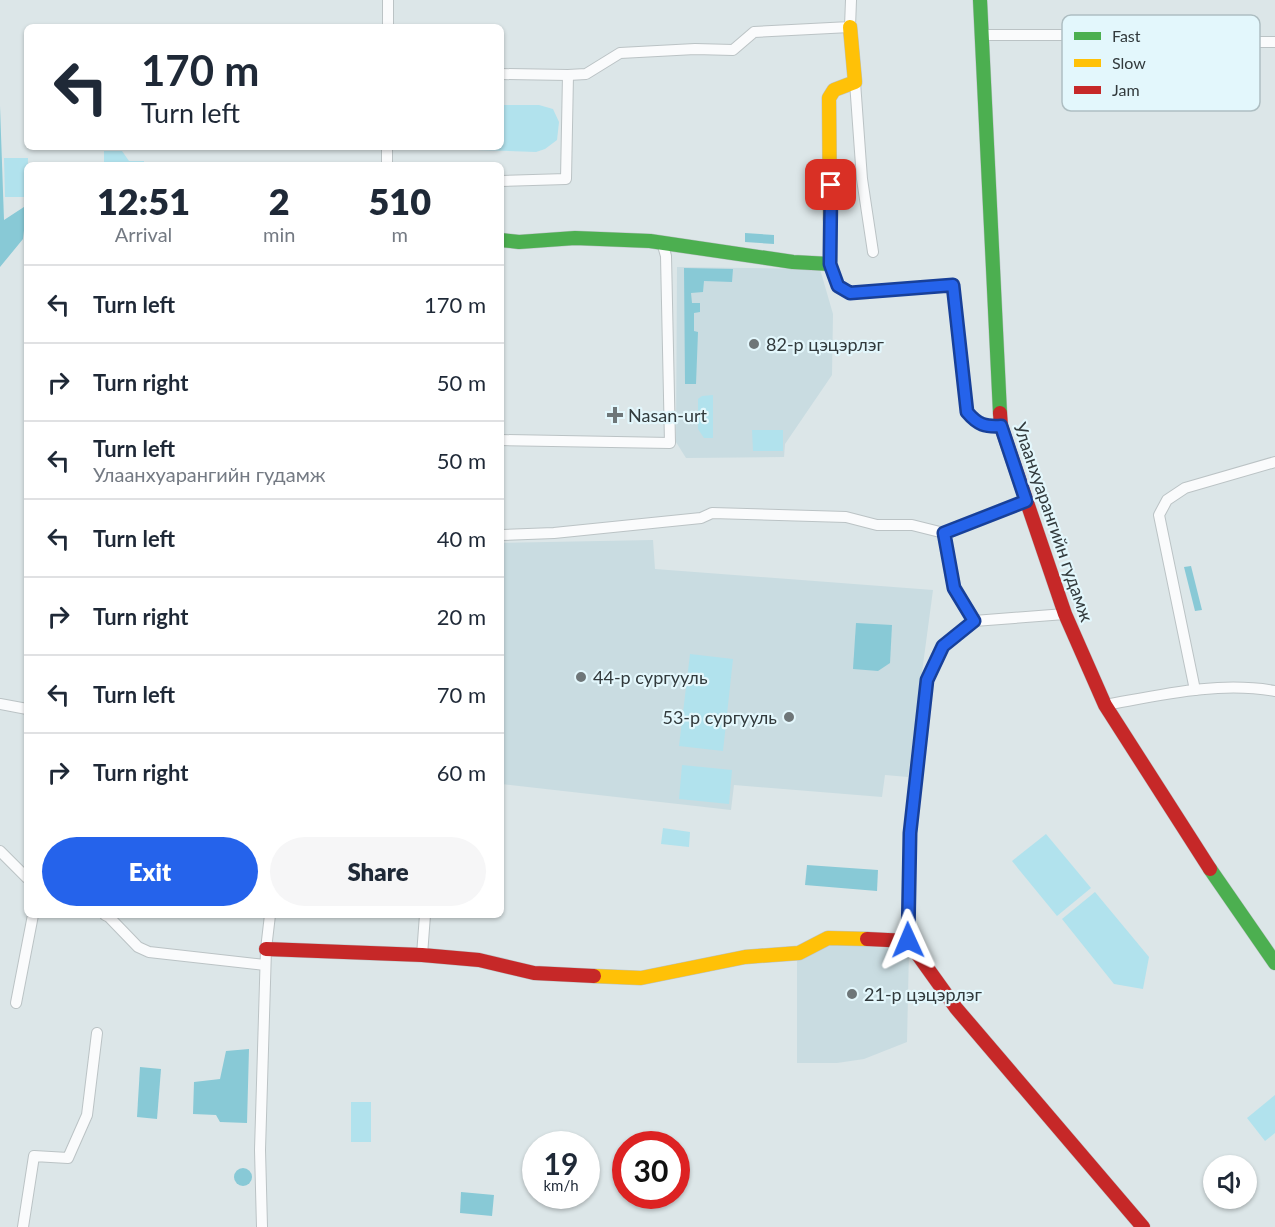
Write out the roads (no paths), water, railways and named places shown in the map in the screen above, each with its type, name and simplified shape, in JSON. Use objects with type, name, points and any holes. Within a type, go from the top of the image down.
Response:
[{"type":"street","points":[[388,0],[388,24]]},
{"type":"street","points":[[851,0],[850,27],[862,179],[873,252]]},
{"type":"street","name":"Улаанхуарангийн гудамж","points":[[980,0],[1001,426],[1065,614],[1105,705],[1184,832],[1275,963]]},
{"type":"street","points":[[504,74],[586,74],[620,53],[695,49],[733,50],[754,32],[850,27]]},
{"type":"street","points":[[981,36],[1062,35]]},
{"type":"street","points":[[504,181],[566,179],[568,75]]},
{"type":"street","points":[[855,82],[834,90],[829,98],[830,264],[838,286],[850,293],[953,285],[967,412],[975,422],[984,427],[1001,426]]},
{"type":"street","points":[[504,240],[519,242],[575,238],[662,242],[772,260],[830,264]]},
{"type":"street","points":[[504,440],[670,443],[666,256],[662,242]]},
{"type":"street","points":[[1195,690],[1159,515],[1167,500],[1185,488],[1275,462]]},
{"type":"street","points":[[504,535],[554,533],[701,518],[712,513],[846,517],[878,525],[912,525],[944,533],[1026,501]]},
{"type":"street","points":[[944,533],[954,588],[974,621]]},
{"type":"street","points":[[1065,614],[974,621],[943,646],[927,680],[910,833],[908,940],[956,1008],[1143,1227]]},
{"type":"street","points":[[1105,705],[1195,690],[1246,686],[1275,691]]},
{"type":"street","points":[[0,704],[24,708]]},
{"type":"street","points":[[0,851],[24,875]]},
{"type":"street","points":[[16,1003],[32,918]]},
{"type":"street","points":[[111,918],[138,947],[148,952],[265,965]]},
{"type":"street","points":[[262,1227],[260,1150],[265,965],[270,918]]},
{"type":"street","points":[[422,955],[425,918]]},
{"type":"street","points":[[266,950],[422,955],[479,960],[534,973],[641,978],[745,957],[799,953],[828,938],[908,940]]},
{"type":"street","points":[[23,1227],[34,1156],[68,1158],[87,1115],[97,1033]]},
{"type":"place","name":"82-р цэцэрлэг","points":[[754,344]]},
{"type":"place","name":"Nasan-urt","points":[[615,415]]},
{"type":"place","name":"44-р сургууль","points":[[581,677]]},
{"type":"place","name":"53-р сургууль","points":[[789,717]]},
{"type":"place","name":"21-р цэцэрлэг","points":[[852,994]]}]
